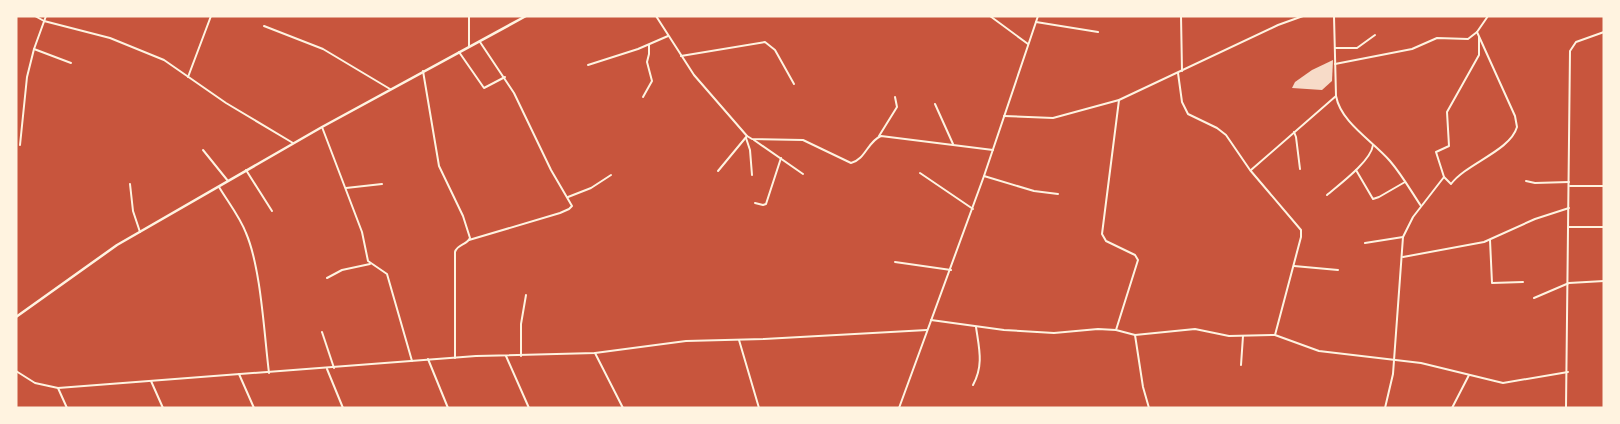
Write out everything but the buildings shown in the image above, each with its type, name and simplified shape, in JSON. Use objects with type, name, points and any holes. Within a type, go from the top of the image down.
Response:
[{"type":"street","points":[[35,16],[44,21],[110,38],[164,60],[226,103],[294,143]]},
{"type":"street","points":[[20,145],[24,91],[34,49],[46,16]]},
{"type":"street","points":[[188,77],[211,16]]},
{"type":"street","points":[[469,16],[470,46]]},
{"type":"street","points":[[16,317],[78,272],[140,232],[422,71],[526,16]]},
{"type":"street","points":[[656,16],[681,56],[746,137],[750,150],[752,175]]},
{"type":"street","points":[[990,16],[1028,44]]},
{"type":"street","points":[[898,408],[973,209],[1038,16]]},
{"type":"street","points":[[1181,16],[1182,70]]},
{"type":"street","points":[[1004,116],[1052,118],[1118,100],[1278,25],[1303,16]]},
{"type":"street","points":[[1334,16],[1336,96],[1343,112],[1388,159],[1421,206]]},
{"type":"street","points":[[1336,64],[1412,49],[1437,38],[1465,40],[1477,32],[1488,16]]},
{"type":"street","points":[[1036,22],[1098,32]]},
{"type":"street","points":[[264,26],[323,49],[390,89]]},
{"type":"street","points":[[1477,32],[1515,116],[1518,127],[1509,140],[1464,171],[1451,184],[1444,177],[1436,153],[1449,146],[1447,112],[1479,55],[1479,37]]},
{"type":"street","points":[[1566,408],[1569,283],[1570,48],[1576,42],[1604,32]]},
{"type":"street","points":[[1336,48],[1358,48],[1375,35]]},
{"type":"street","points":[[588,65],[649,45],[668,36]]},
{"type":"street","points":[[455,358],[455,252],[457,247],[470,240],[567,210],[572,206],[551,170],[505,77],[479,42]]},
{"type":"street","points":[[681,56],[765,42],[776,50],[794,84]]},
{"type":"street","points":[[643,97],[652,81],[647,62],[650,54],[649,45]]},
{"type":"street","points":[[34,49],[71,64]]},
{"type":"street","points":[[459,52],[484,88],[505,77]]},
{"type":"street","points":[[422,71],[439,166],[463,216],[470,240]]},
{"type":"street","points":[[1178,73],[1182,102],[1188,114],[1222,131],[1250,170],[1301,230],[1294,266],[1275,335]]},
{"type":"street","points":[[1250,170],[1336,96]]},
{"type":"street","points":[[752,139],[803,140],[853,163],[879,136],[897,107],[895,97]]},
{"type":"street","points":[[1116,330],[1138,260],[1135,255],[1106,241],[1102,234],[1118,100]]},
{"type":"street","points":[[935,104],[954,144]]},
{"type":"street","points":[[322,127],[364,238],[370,264]]},
{"type":"street","points":[[1294,132],[1300,169]]},
{"type":"street","points":[[879,136],[993,150]]},
{"type":"street","points":[[746,137],[752,139],[803,174]]},
{"type":"street","points":[[718,170],[746,137]]},
{"type":"street","points":[[1327,195],[1356,170],[1372,152],[1373,145]]},
{"type":"street","points":[[203,150],[228,181]]},
{"type":"street","points":[[755,203],[763,206],[766,204],[781,158]]},
{"type":"street","points":[[246,170],[272,211]]},
{"type":"street","points":[[1356,170],[1373,198],[1379,197],[1405,182]]},
{"type":"street","points":[[920,173],[973,209]]},
{"type":"street","points":[[568,197],[591,188],[611,175]]},
{"type":"street","points":[[984,176],[1034,191],[1058,194]]},
{"type":"street","points":[[1385,408],[1391,386],[1394,361],[1403,237],[1408,225],[1444,177]]},
{"type":"street","points":[[1526,180],[1535,183],[1569,182]]},
{"type":"street","points":[[130,184],[133,211],[140,232]]},
{"type":"street","points":[[346,188],[382,184]]},
{"type":"street","points":[[1570,186],[1604,186]]},
{"type":"street","points":[[218,187],[241,222],[249,241],[270,372]]},
{"type":"street","points":[[1403,257],[1418,256],[1490,240],[1535,219],[1569,208]]},
{"type":"street","points":[[1569,227],[1604,227]]},
{"type":"street","points":[[1365,243],[1403,237]]},
{"type":"street","points":[[1490,240],[1492,283],[1523,282]]},
{"type":"street","points":[[895,262],[951,270]]},
{"type":"street","points":[[327,278],[342,270],[370,264],[383,269],[387,274],[412,361]]},
{"type":"street","points":[[1294,266],[1338,270]]},
{"type":"street","points":[[1534,298],[1569,283],[1604,281]]},
{"type":"street","points":[[521,356],[521,324],[526,295]]},
{"type":"street","points":[[930,320],[1054,333],[1098,329],[1116,330],[1135,335],[1195,329],[1222,335],[1275,335],[1319,351],[1421,363],[1509,383],[1568,372]]},
{"type":"street","points":[[973,385],[978,375],[981,361],[976,326]]},
{"type":"street","points":[[16,370],[35,383],[58,388],[327,369],[428,359],[596,352],[670,342],[927,330]]},
{"type":"street","points":[[322,332],[334,368]]},
{"type":"street","points":[[1135,335],[1143,387],[1149,408]]},
{"type":"street","points":[[1241,365],[1243,336]]},
{"type":"street","points":[[739,340],[759,408]]},
{"type":"street","points":[[596,352],[623,408]]},
{"type":"street","points":[[506,356],[529,408]]},
{"type":"street","points":[[428,359],[448,408]]},
{"type":"street","points":[[327,369],[343,408]]},
{"type":"street","points":[[239,374],[254,408]]},
{"type":"street","points":[[1452,408],[1469,375]]},
{"type":"street","points":[[150,381],[163,408]]},
{"type":"street","points":[[58,388],[67,408]]}]
